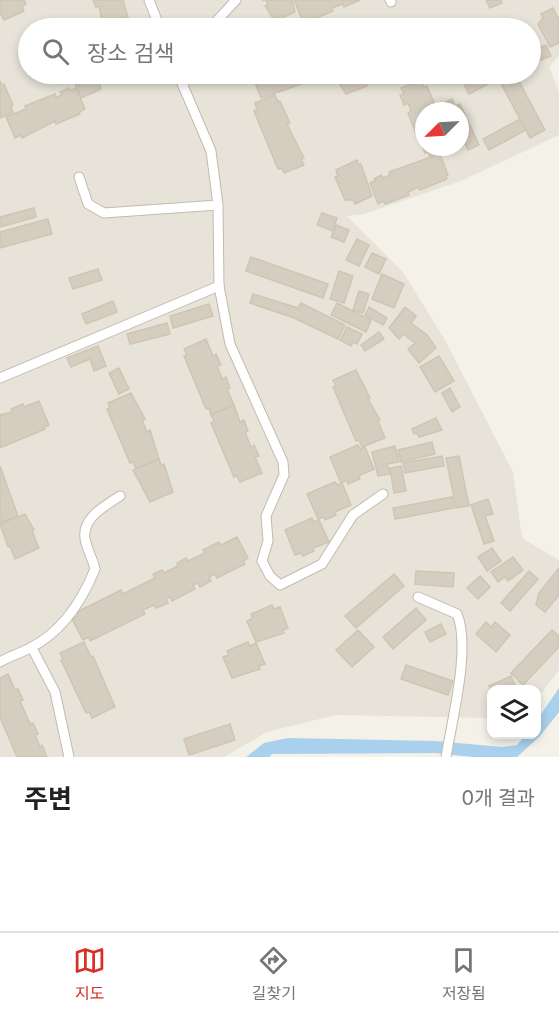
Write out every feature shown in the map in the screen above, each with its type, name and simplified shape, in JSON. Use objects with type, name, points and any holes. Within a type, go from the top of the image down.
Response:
[{"type":"street","points":[[149,0],[156,18]]},
{"type":"street","points":[[219,18],[236,0]]},
{"type":"street","points":[[183,86],[212,151],[218,205],[219,286],[230,344],[282,462],[284,475],[266,516],[268,542],[262,561],[270,576],[280,585],[296,580],[322,564],[353,516],[383,494]]},
{"type":"street","points":[[79,177],[88,204],[104,213],[218,205]]},
{"type":"street","points":[[0,378],[219,286]]},
{"type":"street","points":[[0,662],[32,648],[56,631],[84,596],[95,569],[85,531],[90,520],[120,496]]},
{"type":"street","points":[[418,597],[457,614],[463,628],[446,757]]},
{"type":"street","points":[[32,648],[55,692],[63,717],[69,757]]},
{"type":"shaded area","points":[[0,0],[559,0],[559,56],[549,67],[559,92],[559,135],[461,181],[364,214],[347,216],[403,272],[445,340],[513,472],[522,538],[559,560],[559,670],[541,694],[541,685],[487,685],[487,718],[336,715],[267,732],[224,757],[0,757]]},
{"type":"water","points":[[559,688],[559,712],[541,735],[541,714]]},
{"type":"water","points":[[288,738],[435,741],[502,747],[517,745],[522,739],[537,739],[517,757],[473,757],[436,753],[272,754],[269,757],[246,757],[264,743]]},
{"type":"building","points":[[0,0],[24,0],[26,4],[22,6],[24,11],[4,20],[0,13]]},
{"type":"building","points":[[93,0],[123,0],[128,18],[102,18],[99,6],[96,7]]},
{"type":"building","points":[[266,0],[292,0],[295,12],[282,18],[273,18],[265,6],[268,5]]},
{"type":"building","points":[[294,0],[360,0],[344,7],[343,4],[332,8],[333,11],[316,18],[301,18]]},
{"type":"building","points":[[486,0],[501,0],[502,3],[490,8]]},
{"type":"building","points":[[553,8],[559,20],[559,43],[550,47],[541,30],[543,18],[541,14]]},
{"type":"building","points":[[546,45],[551,56],[541,60],[541,47]]},
{"type":"building","points":[[0,81],[2,85],[4,84],[13,105],[11,107],[13,112],[0,118]]},
{"type":"building","points":[[75,84],[100,84],[101,89],[81,98]]},
{"type":"building","points":[[256,84],[302,84],[261,98]]},
{"type":"building","points":[[340,84],[366,84],[367,86],[346,94]]},
{"type":"building","points":[[410,84],[423,84],[424,87],[427,86],[434,102],[415,102],[415,131],[408,113],[411,111],[408,103],[404,105],[400,95],[404,94],[401,88]]},
{"type":"building","points":[[464,84],[488,84],[469,94]]},
{"type":"building","points":[[501,84],[520,84],[545,130],[530,138]]},
{"type":"building","points":[[69,88],[70,91],[76,88],[85,109],[79,112],[80,114],[56,124],[55,121],[22,138],[21,135],[15,138],[6,117],[26,109],[25,106],[55,94],[56,97],[62,95],[60,92]]},
{"type":"building","points":[[275,95],[278,102],[280,101],[290,123],[287,124],[304,158],[301,159],[304,165],[284,173],[282,168],[278,169],[254,111],[257,109],[255,103]]},
{"type":"building","points":[[520,119],[526,130],[489,150],[483,139]]},
{"type":"building","points":[[469,123],[479,145],[469,150]]},
{"type":"building","points":[[434,156],[441,156],[448,175],[447,179],[420,190],[419,187],[408,192],[409,195],[385,204],[384,201],[378,204],[370,183],[381,175],[383,178],[390,175],[389,172]]},
{"type":"building","points":[[357,160],[359,165],[361,164],[372,196],[355,204],[353,200],[345,200],[335,177],[338,176],[336,170]]},
{"type":"building","points":[[34,208],[36,217],[0,227],[0,217]]},
{"type":"building","points":[[322,213],[337,218],[333,231],[317,225]]},
{"type":"building","points":[[48,219],[52,234],[0,248],[0,232]]},
{"type":"building","points":[[336,225],[349,230],[344,242],[331,237]]},
{"type":"building","points":[[357,239],[369,245],[359,266],[346,260]]},
{"type":"building","points":[[372,253],[386,259],[379,274],[365,267]]},
{"type":"building","points":[[251,257],[328,284],[323,298],[246,271]]},
{"type":"building","points":[[98,269],[102,280],[73,289],[69,278]]},
{"type":"building","points":[[339,271],[353,276],[344,303],[330,299]]},
{"type":"building","points":[[382,274],[404,284],[394,308],[372,299]]},
{"type":"building","points":[[359,291],[369,294],[363,313],[353,310]]},
{"type":"building","points":[[253,294],[298,308],[301,303],[345,325],[338,339],[294,318],[250,303]]},
{"type":"building","points":[[113,301],[117,312],[86,324],[82,314]]},
{"type":"building","points":[[337,303],[371,320],[366,332],[331,315]]},
{"type":"building","points":[[209,304],[213,316],[173,328],[170,316]]},
{"type":"building","points":[[369,307],[387,318],[383,325],[365,315]]},
{"type":"building","points":[[405,307],[416,316],[411,323],[427,335],[436,348],[419,363],[408,349],[415,343],[403,334],[399,339],[389,328]]},
{"type":"building","points":[[167,323],[170,334],[130,344],[127,334]]},
{"type":"building","points":[[347,327],[362,334],[357,344],[353,342],[351,346],[340,340]]},
{"type":"building","points":[[379,332],[384,339],[365,351],[361,345]]},
{"type":"building","points":[[206,339],[213,356],[216,354],[221,365],[217,366],[222,379],[226,377],[230,388],[227,389],[234,405],[211,415],[209,408],[206,409],[184,356],[187,355],[184,349]]},
{"type":"building","points":[[98,346],[106,366],[94,371],[90,359],[71,367],[67,358]]},
{"type":"building","points":[[439,356],[454,381],[435,392],[420,367]]},
{"type":"building","points":[[119,368],[129,389],[119,394],[109,373]]},
{"type":"building","points":[[356,370],[380,420],[378,421],[385,438],[362,447],[359,440],[356,441],[333,387],[336,386],[333,380]]},
{"type":"building","points":[[450,388],[460,407],[452,412],[442,393]]},
{"type":"building","points":[[131,393],[145,419],[142,420],[147,432],[150,430],[159,459],[136,469],[133,462],[130,463],[107,409],[110,408],[108,403]]},
{"type":"building","points":[[39,401],[49,425],[44,427],[45,429],[0,448],[0,415],[12,412],[11,409],[23,404],[24,407]]},
{"type":"building","points":[[234,405],[240,422],[244,420],[248,431],[245,432],[251,447],[254,445],[259,456],[255,457],[262,473],[240,482],[237,476],[234,477],[211,423],[214,421],[211,415]]},
{"type":"building","points":[[436,418],[442,430],[419,437],[417,433],[414,434],[412,429]]},
{"type":"building","points":[[432,442],[435,454],[401,462],[398,450]]},
{"type":"building","points":[[358,445],[360,449],[365,447],[374,469],[358,476],[360,479],[348,484],[347,480],[341,483],[330,457]]},
{"type":"building","points":[[395,446],[399,462],[387,464],[390,474],[378,476],[372,452]]},
{"type":"building","points":[[442,456],[444,466],[405,473],[403,463]]},
{"type":"building","points":[[459,456],[469,506],[456,508],[446,458]]},
{"type":"building","points":[[159,459],[161,465],[164,464],[173,492],[150,502],[133,470]]},
{"type":"building","points":[[0,466],[18,516],[0,523]]},
{"type":"building","points":[[401,466],[406,491],[394,493],[390,468]]},
{"type":"building","points":[[335,482],[337,485],[342,483],[351,505],[335,512],[336,515],[325,520],[324,517],[318,519],[307,494]]},
{"type":"building","points":[[452,497],[454,508],[395,519],[393,508]]},
{"type":"building","points":[[488,499],[493,514],[485,516],[494,541],[484,544],[471,505]]},
{"type":"building","points":[[25,514],[34,530],[32,531],[39,548],[15,559],[0,524]]},
{"type":"building","points":[[312,518],[314,522],[319,520],[329,542],[313,548],[314,551],[303,556],[301,553],[295,555],[285,530]]},
{"type":"building","points":[[237,537],[248,558],[243,561],[245,564],[217,578],[215,574],[209,577],[211,581],[200,587],[198,583],[193,585],[195,589],[172,601],[170,597],[166,599],[168,603],[156,608],[154,605],[143,610],[145,614],[90,641],[89,637],[83,640],[72,619],[78,616],[77,612],[121,590],[123,594],[155,578],[153,574],[162,570],[164,573],[178,566],[177,563],[186,558],[188,561],[205,553],[203,550],[219,542],[221,545]]},
{"type":"building","points":[[492,548],[501,561],[487,571],[478,557]]},
{"type":"building","points":[[513,557],[523,570],[508,581],[505,577],[498,582],[491,572]]},
{"type":"building","points":[[559,568],[559,595],[545,612],[536,605],[539,593]]},
{"type":"building","points":[[416,571],[454,573],[453,587],[415,584]]},
{"type":"building","points":[[529,571],[538,579],[510,611],[501,603]]},
{"type":"building","points":[[394,574],[404,586],[356,628],[345,616]]},
{"type":"building","points":[[480,576],[490,587],[478,599],[467,588]]},
{"type":"building","points":[[272,605],[274,609],[280,607],[288,628],[283,630],[284,633],[256,642],[247,621],[253,618],[251,614]]},
{"type":"building","points":[[416,608],[426,620],[393,649],[383,637]]},
{"type":"building","points":[[486,622],[491,627],[495,622],[510,635],[496,652],[476,634]]},
{"type":"building","points":[[441,624],[446,634],[430,642],[425,632]]},
{"type":"building","points":[[358,630],[374,647],[352,667],[336,650]]},
{"type":"building","points":[[552,630],[559,636],[559,647],[523,685],[511,673]]},
{"type":"building","points":[[84,642],[91,657],[93,656],[115,707],[92,718],[89,712],[86,713],[61,660],[63,659],[60,653]]},
{"type":"building","points":[[248,642],[250,646],[256,643],[265,664],[259,666],[260,669],[232,678],[223,657],[229,655],[227,651]]},
{"type":"building","points":[[406,665],[453,681],[448,695],[401,679]]},
{"type":"building","points":[[8,674],[15,690],[18,689],[23,700],[20,701],[30,724],[33,723],[38,734],[35,735],[47,757],[17,757],[0,717],[0,678]]},
{"type":"building","points":[[511,676],[515,685],[491,685]]},
{"type":"building","points":[[230,724],[235,740],[189,755],[184,739]]}]
